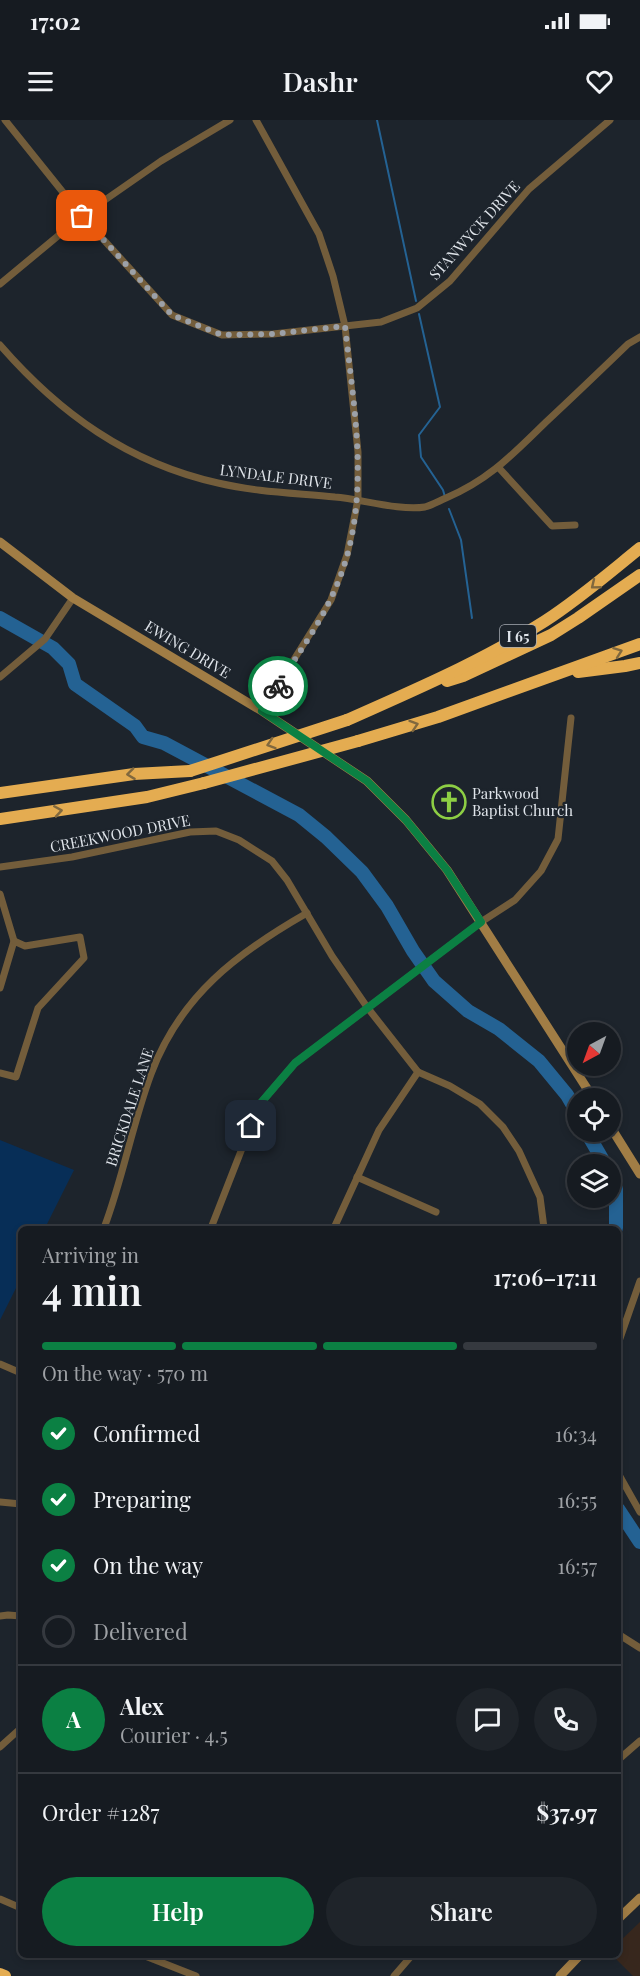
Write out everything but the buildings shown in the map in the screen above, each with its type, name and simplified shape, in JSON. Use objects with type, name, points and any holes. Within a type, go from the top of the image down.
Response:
[{"type":"highway","name":"I 65","points":[[0,793],[134,774],[189,771],[347,720],[479,659],[544,622],[582,595],[640,548]]},
{"type":"highway","points":[[384,703],[463,676],[551,634],[640,575]]},
{"type":"highway","points":[[0,819],[147,797],[358,741],[438,717],[640,644]]},
{"type":"highway","points":[[556,675],[640,663]]},
{"type":"highway","points":[[0,1974],[5,1976]]},
{"type":"main road","name":"EWING DRIVE","points":[[0,543],[73,598],[262,711],[367,781],[406,820],[447,870],[588,1088]]},
{"type":"main road","points":[[620,1142],[640,1174]]},
{"type":"main road","points":[[621,1915],[640,1898]]},
{"type":"main road","points":[[560,1976],[577,1958]]},
{"type":"street","name":"STANWYCK DRIVE","points":[[5,120],[82,216],[172,315],[222,335],[273,334],[381,322],[417,308],[450,281],[529,189],[610,120]]},
{"type":"street","points":[[0,284],[82,216],[230,120]]},
{"type":"street","points":[[256,120],[318,234],[333,276],[345,326],[358,452],[358,499],[347,555],[331,600],[262,711]]},
{"type":"street","name":"LYNDALE DRIVE","points":[[0,345],[18,366],[60,406],[115,444],[146,459],[191,476],[249,489],[425,507],[464,490],[499,468],[628,344],[640,337]]},
{"type":"street","points":[[499,468],[552,526],[575,525]]},
{"type":"street","points":[[0,677],[45,639],[73,598]]},
{"type":"street","points":[[212,1226],[259,1105],[295,1063],[481,922],[515,900],[541,871],[558,839],[571,718]]},
{"type":"street","name":"CREEKWOOD DRIVE","points":[[0,867],[72,857],[190,832],[216,831],[239,840],[272,861],[287,880],[332,956],[367,1007],[418,1071],[480,1104],[503,1126],[519,1151],[540,1197],[544,1226]]},
{"type":"street","points":[[0,894],[14,941],[0,988]]},
{"type":"street","name":"BRICKDALE LANE","points":[[105,1226],[151,1074],[174,1026],[213,978],[242,953],[307,913]]},
{"type":"street","points":[[0,1073],[16,1077],[38,1008],[84,958],[80,937],[25,946],[14,941]]},
{"type":"street","points":[[335,1226],[379,1130],[418,1071]]},
{"type":"street","points":[[357,1177],[436,1212]]},
{"type":"street","points":[[621,1335],[640,1281]]},
{"type":"street","points":[[0,1364],[18,1372]]},
{"type":"street","points":[[621,1478],[640,1512]]},
{"type":"street","points":[[0,1502],[18,1504]]},
{"type":"street","points":[[0,1616],[18,1616]]},
{"type":"street","points":[[621,1636],[640,1648]]},
{"type":"street","points":[[0,1747],[18,1731]]},
{"type":"street","points":[[621,1758],[640,1740]]},
{"type":"street","points":[[0,1899],[18,1907]]},
{"type":"street","points":[[150,1958],[196,1976]]},
{"type":"street","points":[[394,1976],[410,1958]]},
{"type":"shaded area","points":[[0,1140],[74,1170],[46,1226],[18,1226],[18,1284],[0,1320]]},
{"type":"shaded area","points":[[640,1922],[640,1976],[633,1976],[615,1958],[621,1958],[621,1940]]},
{"type":"waterway","points":[[377,120],[416,301]]},
{"type":"waterway","points":[[419,314],[440,407],[419,435],[421,457],[443,490],[445,497]]},
{"type":"waterway","points":[[449,509],[461,540],[472,618]]},
{"type":"waterway","points":[[0,618],[53,648],[69,664],[75,684],[135,726],[143,737],[164,743],[299,815],[326,837],[362,872],[387,906],[413,951],[434,981],[468,1011],[499,1029],[539,1061],[567,1095]]},
{"type":"waterway","points":[[592,1142],[599,1154]]},
{"type":"waterway","points":[[616,1208],[616,1226]]},
{"type":"waterway","points":[[621,1514],[640,1542]]},
{"type":"way so far","points":[[82,216],[172,315],[222,335],[273,334],[345,326],[358,452],[358,499],[347,555],[331,600],[278,686]]},
{"type":"place","name":"Parkwood Baptist Church","points":[[449,802]]},
{"type":"route","points":[[251,1126],[259,1105],[295,1063],[481,922],[447,870],[406,820],[367,781],[262,711],[278,686]]}]
